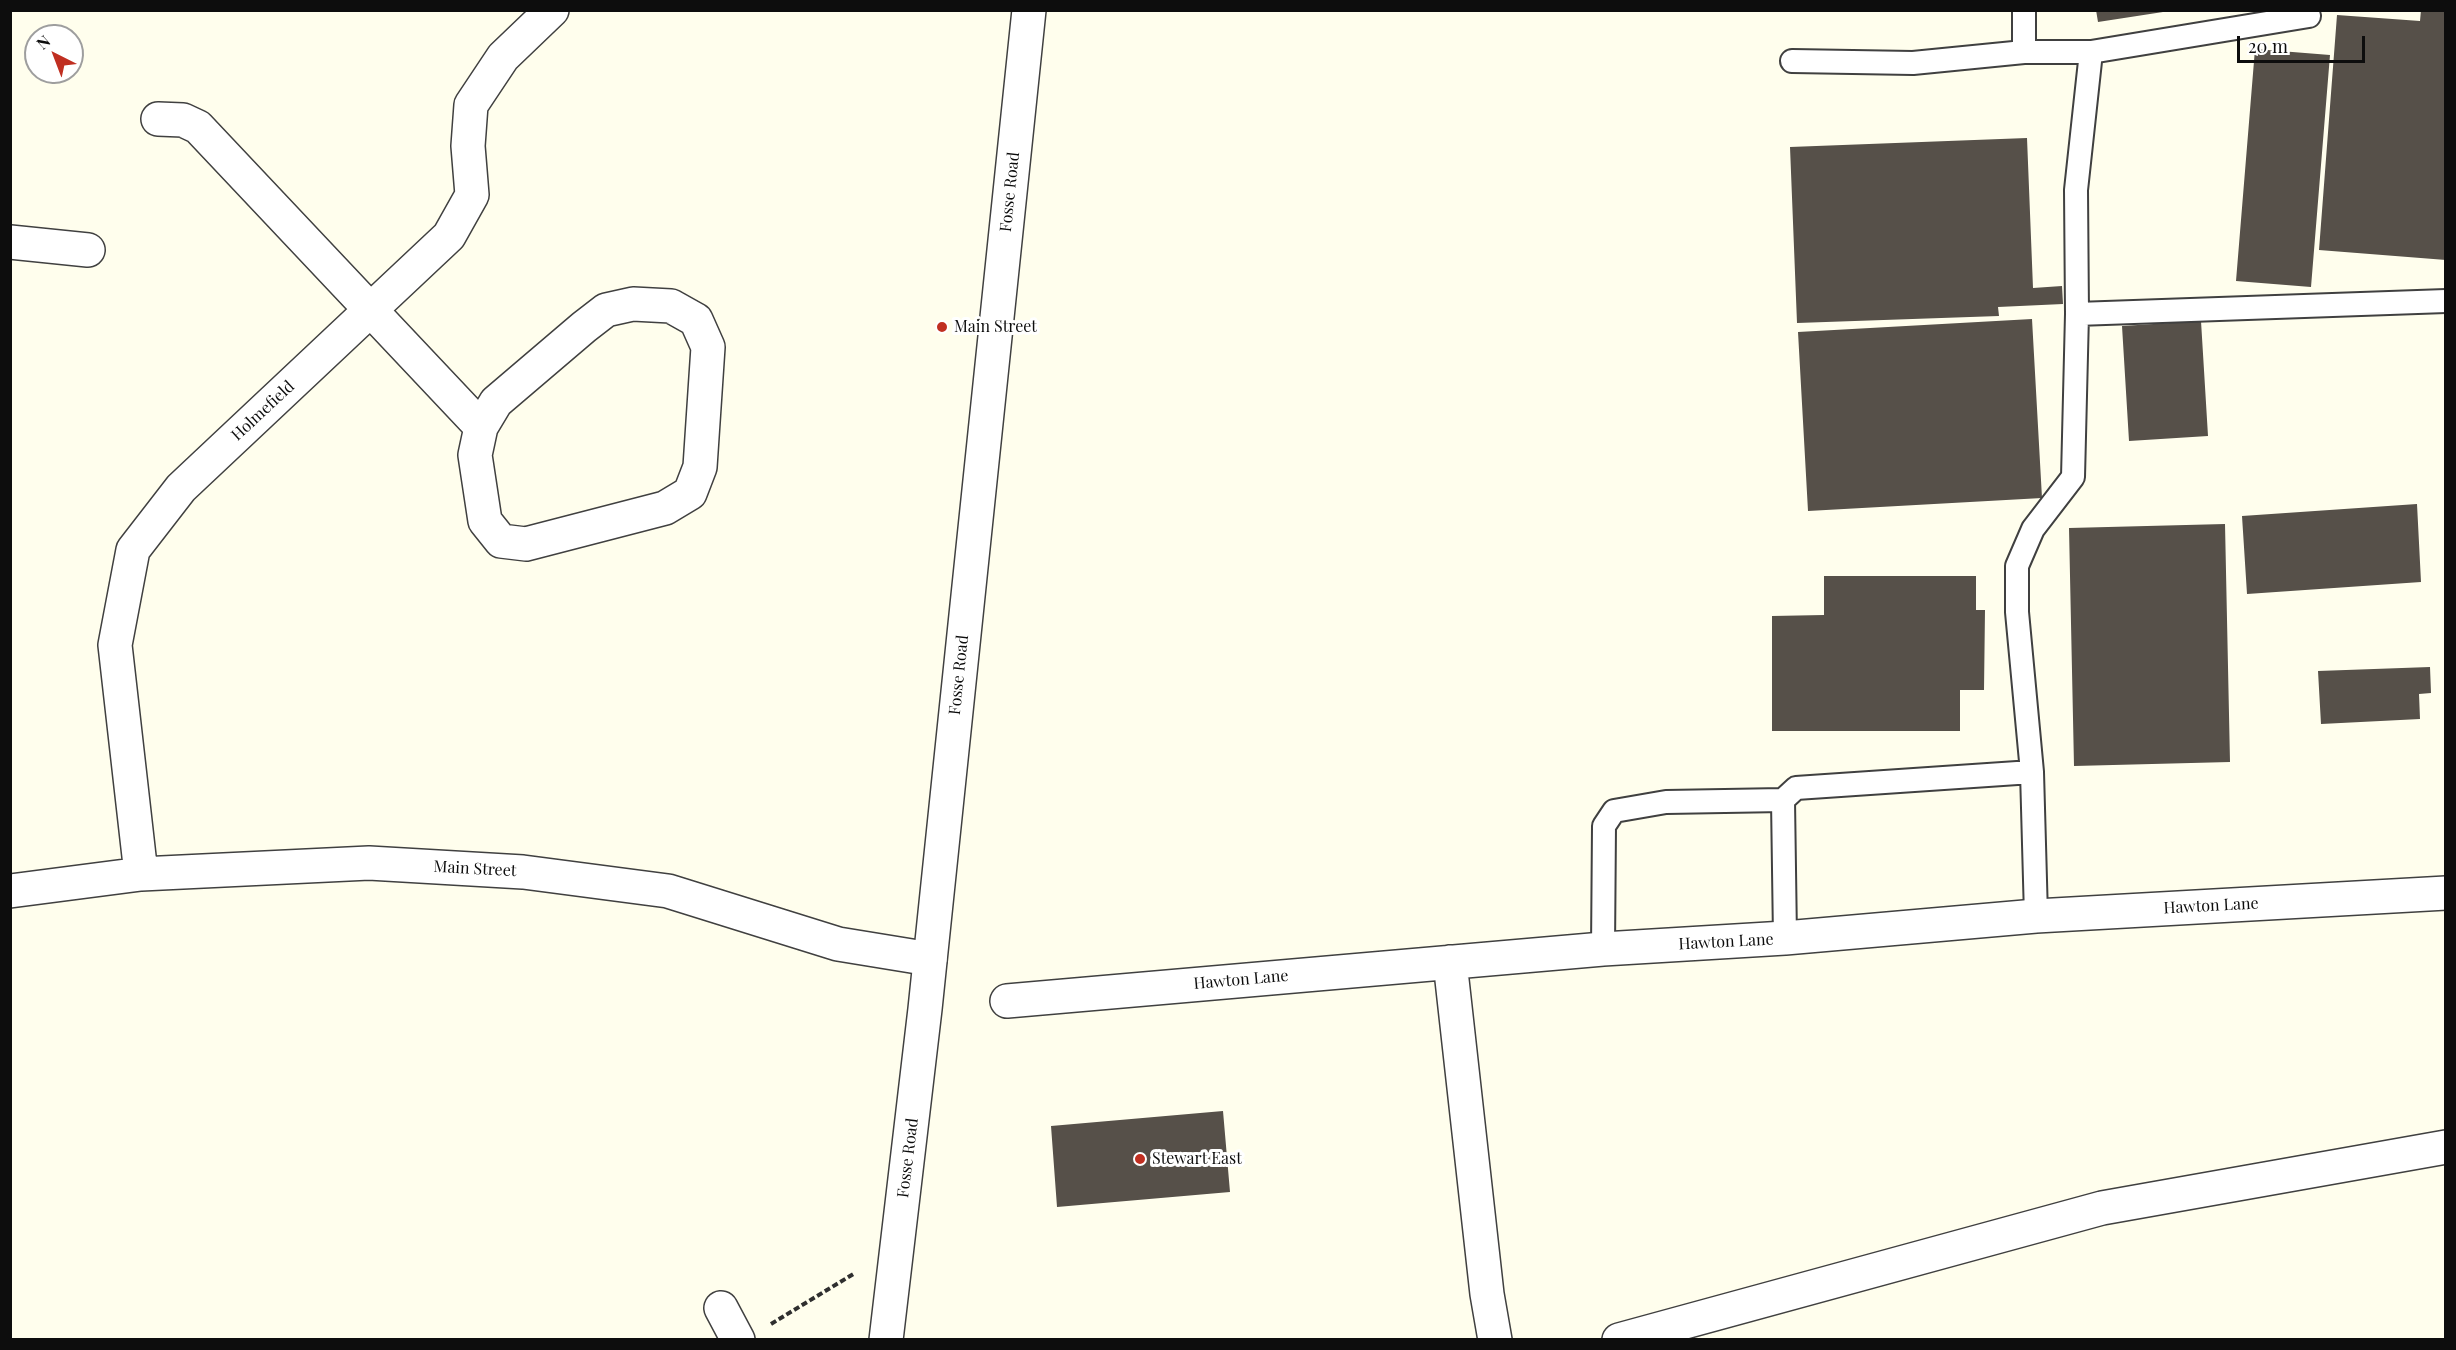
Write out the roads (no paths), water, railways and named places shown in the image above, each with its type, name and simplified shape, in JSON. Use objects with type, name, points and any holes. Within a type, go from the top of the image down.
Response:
[{"type":"street","name":"Holmefield","points":[[141,874],[115,645],[133,550],[181,488],[449,237],[472,195],[468,146],[471,105],[503,57],[552,10]]},
{"type":"street","name":"Fosse Road","points":[[886,1340],[930,959],[1029,10]]},
{"type":"street","points":[[158,120],[183,120],[198,128],[481,427]]},
{"type":"street","points":[[10,242],[88,250]]},
{"type":"street","points":[[633,304],[671,306],[696,320],[708,347],[700,467],[690,493],[665,508],[526,544],[501,540],[485,521],[475,456],[481,427],[496,402],[606,310],[633,304]]},
{"type":"street","name":"Main Street","points":[[10,891],[141,874],[369,863],[523,872],[668,891],[838,944],[930,959]]},
{"type":"street","name":"Hawton Lane","points":[[1007,1001],[1603,949],[1785,938],[2036,916],[2445,894]]},
{"type":"street","points":[[1450,962],[1487,1294],[1496,1340]]},
{"type":"street","points":[[1619,1340],[2102,1208],[2445,1147]]},
{"type":"street","points":[[721,1308],[752,1333]]},
{"type":"lane","points":[[2024,10],[2025,52]]},
{"type":"lane","points":[[1792,61],[1913,63],[2025,52],[2091,52],[2308,16]]},
{"type":"lane","points":[[2036,916],[2032,772],[2017,612],[2017,566],[2033,529],[2073,477],[2077,314],[2076,190],[2091,52]]},
{"type":"lane","points":[[2077,314],[2445,301]]},
{"type":"lane","points":[[1603,949],[1604,826],[1614,811],[1666,802],[1783,800],[1796,788],[2032,772]]},
{"type":"lane","points":[[1783,800],[1785,938]]},
{"type":"place","name":"Main Street","points":[[942,327]]},
{"type":"place","name":"Stewart East","points":[[1140,1159]]}]
